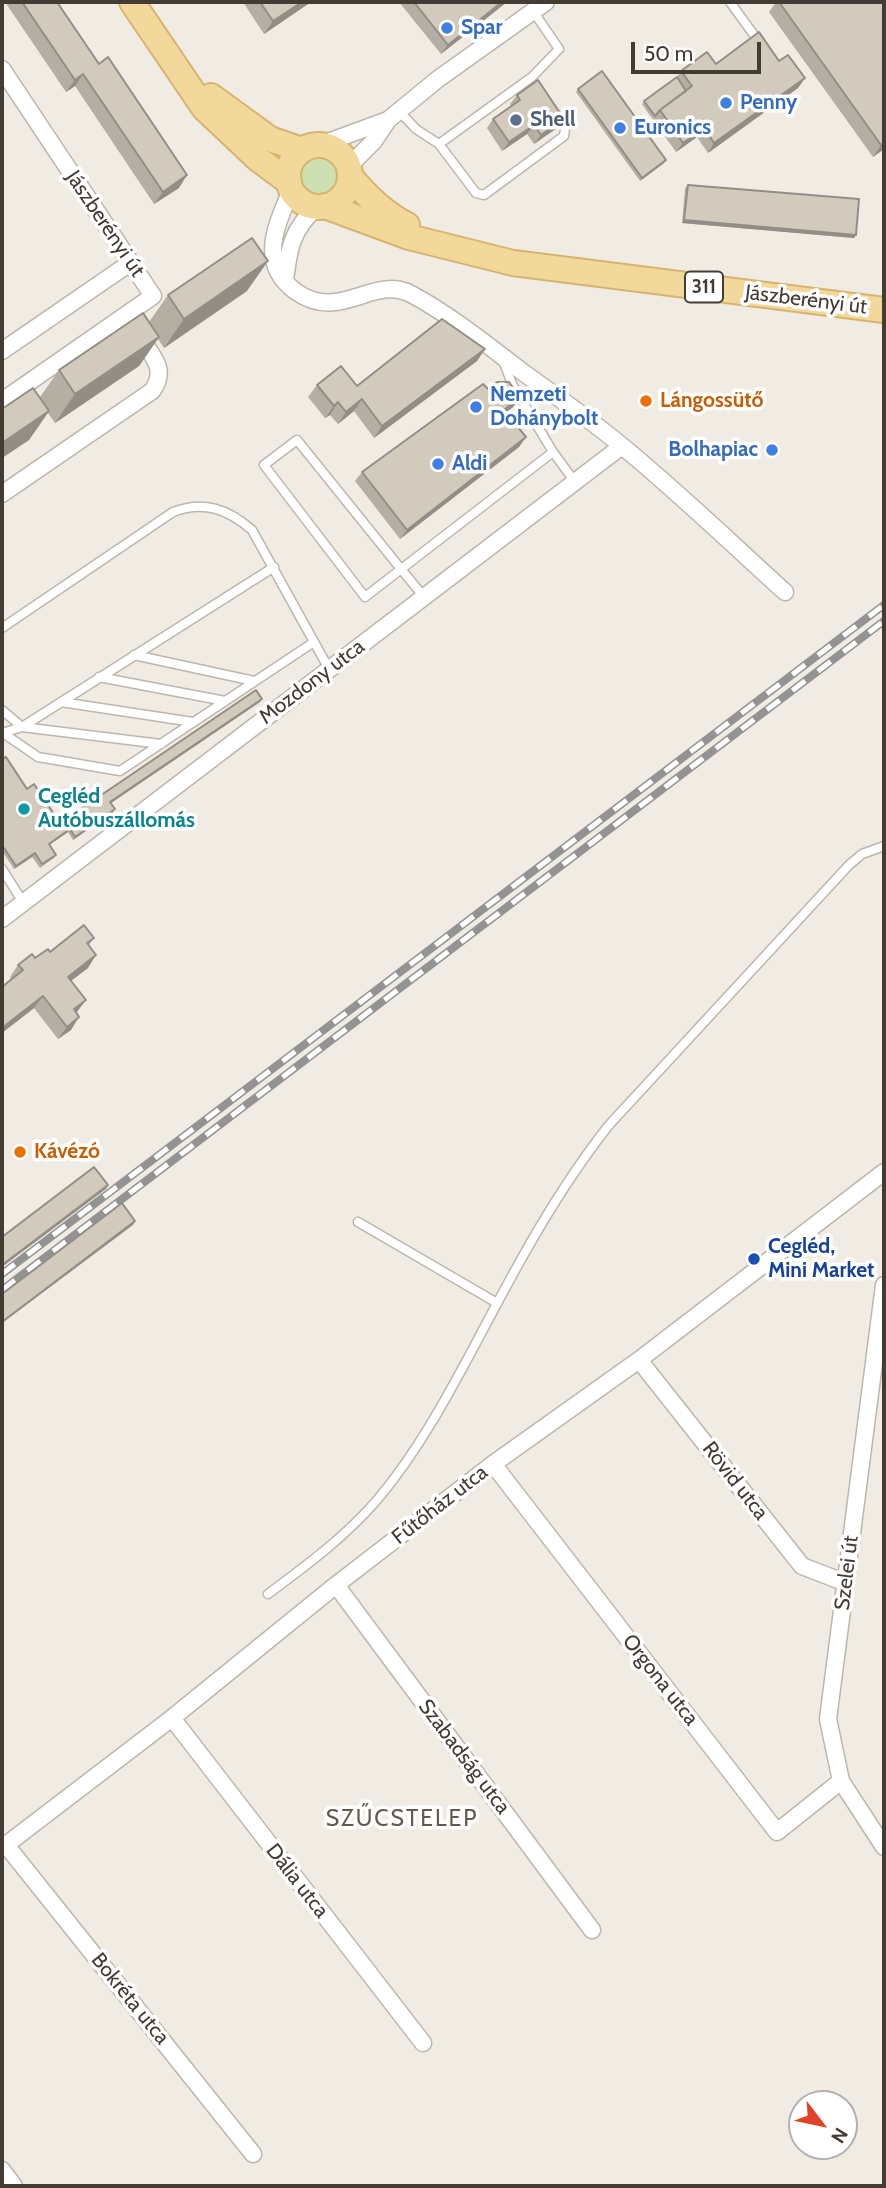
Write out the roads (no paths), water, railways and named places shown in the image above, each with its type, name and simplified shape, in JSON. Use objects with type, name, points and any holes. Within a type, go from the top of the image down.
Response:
[{"type":"main road","name":"311","points":[[132,2],[204,108],[290,186],[302,202],[321,206]]},
{"type":"main road","name":"311","points":[[174,63],[223,107],[270,139],[336,151],[349,172]]},
{"type":"main road","points":[[290,186],[291,164],[311,148]]},
{"type":"main road","points":[[321,206],[335,202],[344,194],[349,172]]},
{"type":"main road","name":"Jászberényi út","points":[[349,172],[374,203],[391,216],[421,232],[478,255]]},
{"type":"main road","name":"Jászberényi út","points":[[321,206],[409,237],[523,264],[884,310]]},
{"type":"street","points":[[349,172],[393,116],[438,79],[540,6]]},
{"type":"street","name":"Jászberényi út","points":[[2,69],[153,296],[2,401]]},
{"type":"street","points":[[311,148],[393,116]]},
{"type":"street","points":[[290,186],[277,227],[273,265],[294,290],[315,302],[336,303],[369,293],[401,288],[438,309],[622,446],[785,592]]},
{"type":"street","points":[[285,280],[294,236],[303,219],[321,206]]},
{"type":"street","points":[[2,351],[130,262]]},
{"type":"street","points":[[2,494],[152,391],[159,381],[160,372],[125,316]]},
{"type":"street","name":"Mozdony utca","points":[[2,919],[622,446]]},
{"type":"street","name":"Fűtőház utca","points":[[4,1846],[172,1718],[336,1585],[493,1464],[639,1360],[884,1172]]},
{"type":"street","name":"Szelei út","points":[[884,1285],[828,1719],[841,1781],[884,1847]]},
{"type":"street","name":"Rövid utca","points":[[639,1360],[802,1566],[846,1583]]},
{"type":"street","name":"Orgona utca","points":[[493,1464],[777,1832],[841,1781]]},
{"type":"street","name":"Szabadság utca","points":[[336,1585],[592,1930]]},
{"type":"street","name":"Dália utca","points":[[172,1718],[423,2043]]},
{"type":"street","name":"Bokréta utca","points":[[4,1846],[253,2154]]},
{"type":"street","points":[[2,2170],[14,2186]]},
{"type":"lane","points":[[730,2],[762,45]]},
{"type":"lane","points":[[439,144],[532,76],[559,49],[540,6]]},
{"type":"lane","points":[[532,76],[539,87]]},
{"type":"lane","points":[[393,116],[439,144],[476,193],[484,195],[564,136],[565,128],[552,108]]},
{"type":"lane","points":[[501,356],[512,384],[553,452],[575,482]]},
{"type":"lane","points":[[424,597],[401,569],[297,440],[264,465],[365,597],[401,569],[553,452]]},
{"type":"lane","points":[[2,628],[173,512],[188,506],[204,506],[220,509],[237,517],[252,530],[329,670]]},
{"type":"lane","points":[[2,733],[22,727],[274,566]]},
{"type":"lane","points":[[2,733],[38,757],[120,771],[314,642]]},
{"type":"lane","points":[[134,655],[254,681]]},
{"type":"lane","points":[[99,677],[225,701]]},
{"type":"lane","points":[[61,702],[193,722]]},
{"type":"lane","points":[[2,710],[22,727],[161,744]]},
{"type":"lane","points":[[268,1594],[327,1550],[385,1490],[448,1394],[561,1189],[609,1125],[849,865],[862,854],[884,846]]},
{"type":"lane","points":[[2,869],[23,902]]},
{"type":"lane","points":[[358,1222],[497,1303]]},
{"type":"railway","points":[[2,1274],[884,605]]},
{"type":"railway","points":[[2,1290],[884,621]]},
{"type":"place","name":"Spar","points":[[447,28]]},
{"type":"place","name":"Penny","points":[[726,103]]},
{"type":"place","name":"Shell","points":[[516,120]]},
{"type":"place","name":"Euronics","points":[[620,128]]},
{"type":"place","name":"Lángossütő","points":[[646,401]]},
{"type":"place","name":"Nemzeti Dohánybolt","points":[[476,407]]},
{"type":"place","name":"Bolhapiac","points":[[772,450]]},
{"type":"place","name":"Aldi","points":[[438,464]]},
{"type":"place","name":"Cegléd Autóbuszállomás","points":[[24,809]]},
{"type":"place","name":"Kávézó","points":[[20,1152]]},
{"type":"place","name":"Cegléd, Mini Market","points":[[754,1259]]},
{"type":"district","name":"SZŰCSTELEP","points":[[402,1819]]}]
